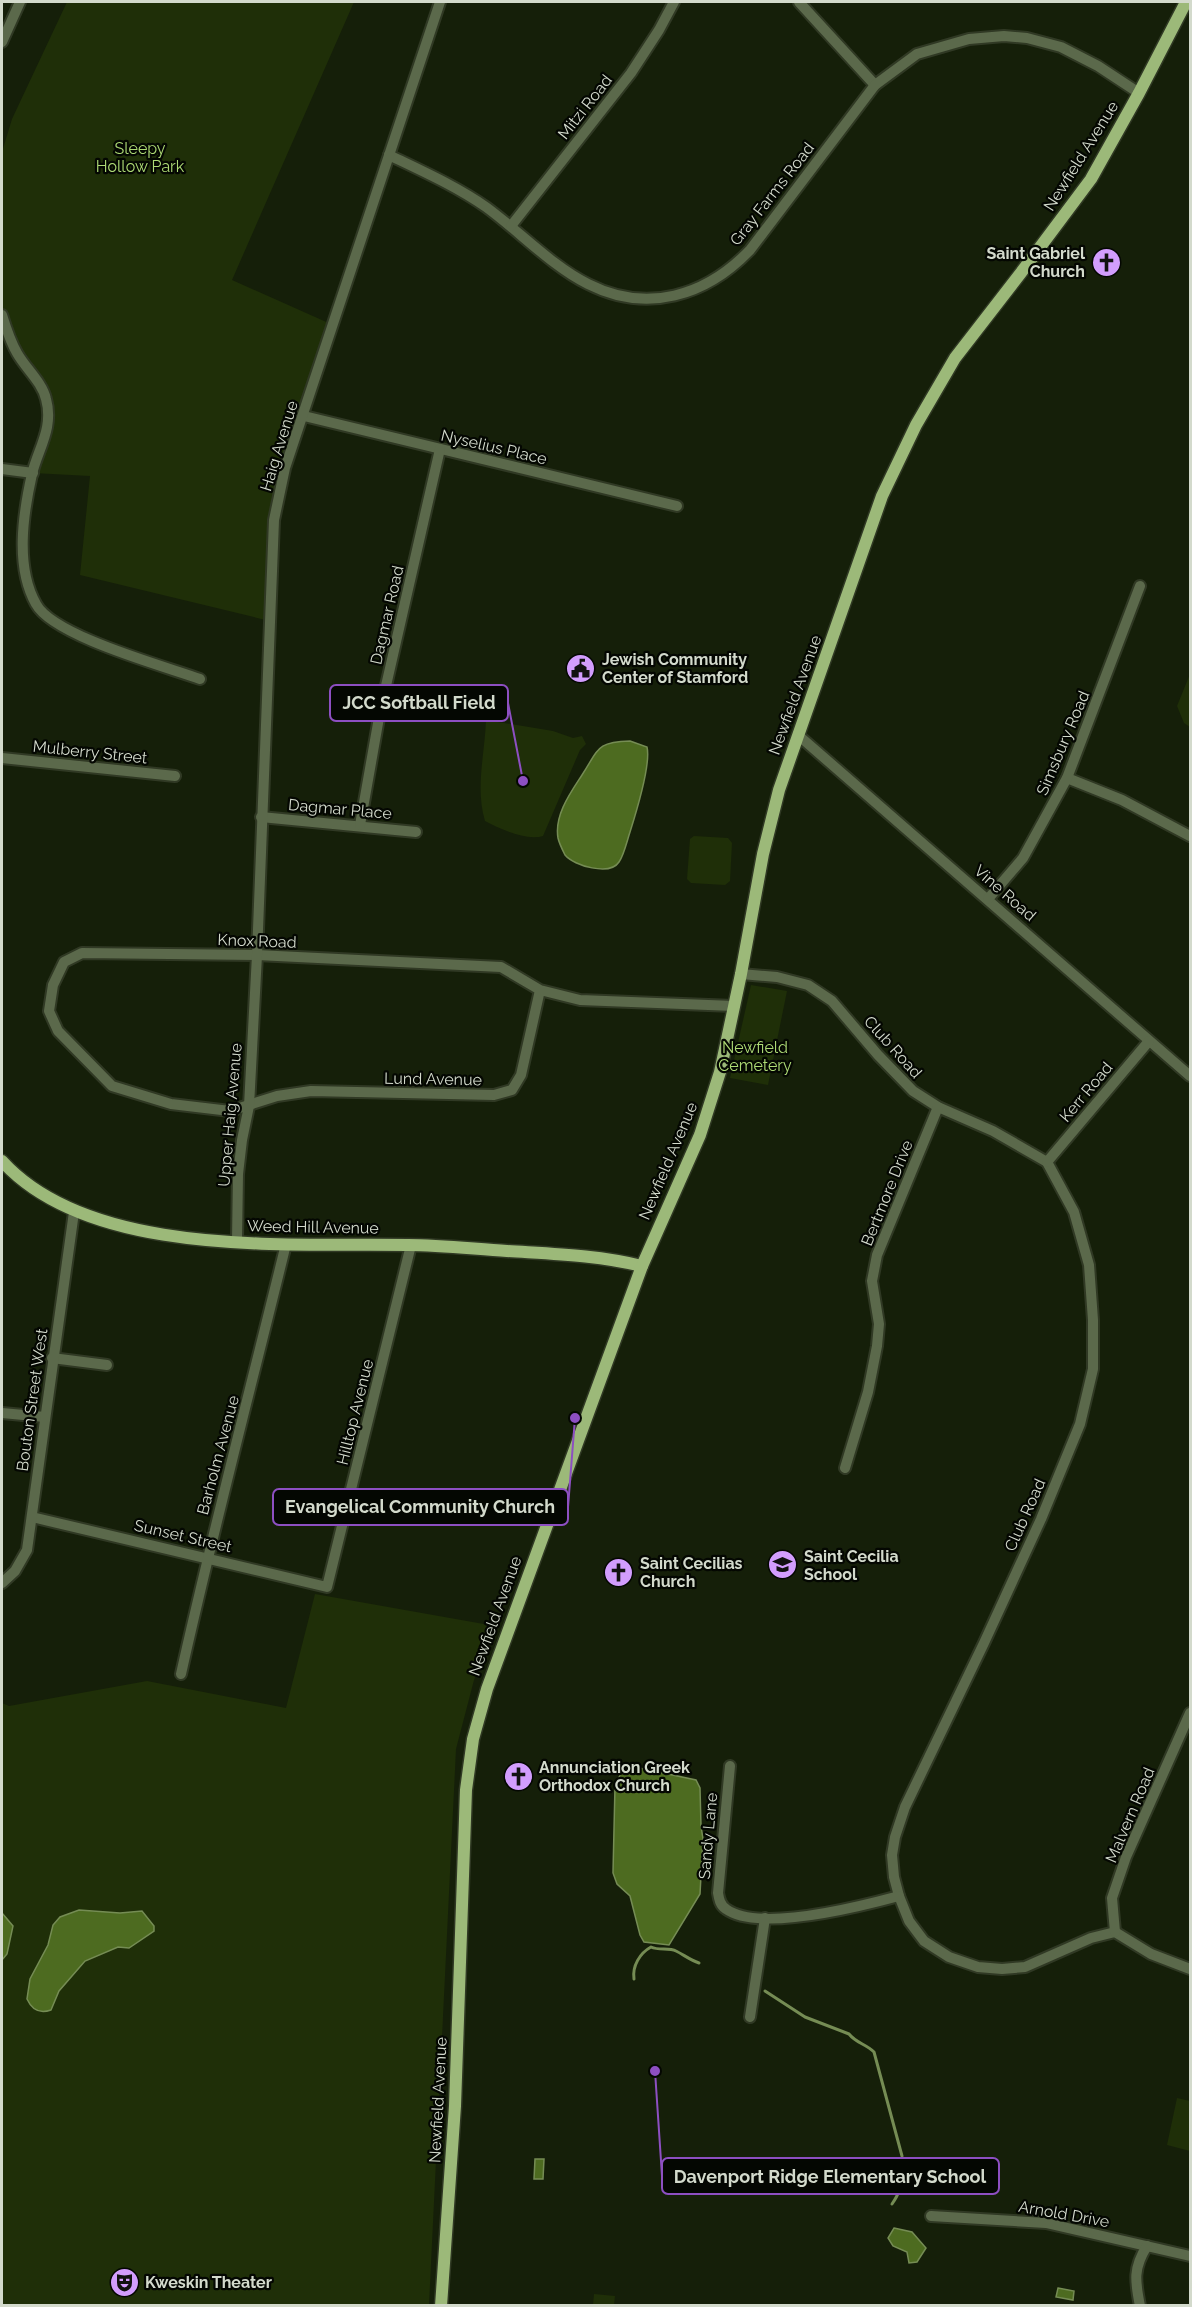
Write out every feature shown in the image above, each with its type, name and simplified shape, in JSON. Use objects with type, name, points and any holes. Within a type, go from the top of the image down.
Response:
[{"type":"main road","name":"Newfield Avenue","points":[[441,2306],[455,2106],[466,1790],[473,1739],[487,1689],[642,1266],[700,1135],[720,1072],[741,975],[763,854],[779,790],[882,496],[916,425],[954,358],[1086,185],[1139,93],[1186,2]]},
{"type":"main road","name":"Weed Hill Avenue","points":[[2,1161],[12,1173],[40,1195],[74,1212],[174,1236],[286,1244],[411,1245],[607,1258],[642,1266]]},
{"type":"street","points":[[2,42],[20,2]]},
{"type":"street","name":"Haig Avenue","points":[[257,955],[274,520],[285,468],[440,2]]},
{"type":"street","name":"Mitzi Road","points":[[511,226],[631,73],[674,2]]},
{"type":"street","points":[[799,2],[875,85]]},
{"type":"street","name":"Gray Farms Road","points":[[389,155],[460,190],[511,226],[569,273],[604,291],[627,297],[675,297],[695,290],[734,267],[750,250],[875,85],[917,54],[969,39],[1004,36],[1027,38],[1061,47],[1098,66],[1139,93]]},
{"type":"street","points":[[2,315],[16,352],[39,384],[46,399],[48,417],[44,442],[33,473],[22,556],[25,575],[36,604],[45,616],[57,624],[101,644],[200,679]]},
{"type":"street","name":"Nyselius Place","points":[[304,416],[677,506]]},
{"type":"street","name":"Dagmar Road","points":[[360,825],[380,712],[440,449]]},
{"type":"street","points":[[2,469],[33,473]]},
{"type":"street","name":"Simsbury Road","points":[[988,899],[1023,858],[1067,778],[1140,586]]},
{"type":"street","name":"Vine Road","points":[[798,735],[1191,1076]]},
{"type":"street","name":"Mulberry Street","points":[[2,758],[175,776]]},
{"type":"street","points":[[1067,778],[1122,800],[1191,836]]},
{"type":"street","name":"Dagmar Place","points":[[261,817],[416,831]]},
{"type":"street","name":"Knox Road","points":[[249,1106],[230,1111],[171,1104],[112,1086],[58,1031],[50,1011],[53,985],[64,962],[82,952],[257,955],[501,967],[540,990],[580,1000],[734,1006]]},
{"type":"street","name":"Upper Haig Avenue","points":[[237,1241],[238,1174],[249,1106],[257,955]]},
{"type":"street","name":"Club Road","points":[[741,975],[777,977],[808,985],[832,1001],[878,1055],[913,1091],[938,1107],[993,1131],[1047,1162],[1074,1212],[1089,1264],[1093,1320],[1093,1369],[1080,1424],[1041,1519],[905,1807],[892,1855],[894,1877],[909,1921],[924,1941],[949,1957],[978,1967],[1002,1969],[1025,1967],[1090,1938],[1115,1932]]},
{"type":"street","name":"Lund Avenue","points":[[249,1106],[277,1096],[311,1091],[494,1095],[512,1090],[521,1075],[540,990]]},
{"type":"street","name":"Kerr Road","points":[[1047,1162],[1149,1041]]},
{"type":"street","name":"Bertmore Drive","points":[[845,1468],[868,1392],[877,1346],[879,1324],[872,1281],[877,1255],[938,1107]]},
{"type":"street","name":"Bouton Street West","points":[[2,1583],[15,1571],[27,1550],[74,1212]]},
{"type":"street","name":"Barholm Avenue","points":[[181,1674],[207,1557],[286,1244]]},
{"type":"street","name":"Hilltop Avenue","points":[[327,1587],[411,1245]]},
{"type":"street","points":[[52,1358],[107,1365]]},
{"type":"street","points":[[2,1413],[45,1417]]},
{"type":"street","name":"Sunset Street","points":[[32,1517],[327,1587]]},
{"type":"street","name":"Malvern Road","points":[[1115,1932],[1112,1898],[1126,1857],[1191,1713]]},
{"type":"street","name":"Sandy Lane","points":[[730,1766],[718,1893],[720,1903],[725,1909],[736,1914],[765,1918],[822,1915],[899,1896]]},
{"type":"street","points":[[750,2017],[765,1918]]},
{"type":"street","points":[[1115,1932],[1151,1954],[1191,1968]]},
{"type":"street","name":"Arnold Drive","points":[[931,2216],[1046,2223],[1191,2256]]},
{"type":"street","points":[[1140,2306],[1135,2280],[1137,2262],[1147,2246]]},
{"type":"green space","name":"Sleepy Hollow Park","points":[[67,2],[354,2],[232,280],[333,325],[279,498],[270,621],[80,575],[90,476],[33,473],[39,457],[46,399],[2,313],[2,152],[12,119]]},
{"type":"green space","points":[[1190,674],[1190,727],[1184,723],[1177,706]]},
{"type":"green space","points":[[486,720],[553,731],[573,738],[582,736],[586,744],[580,750],[543,836],[521,836],[485,821],[481,783]]},
{"type":"green space","points":[[694,836],[728,838],[732,843],[730,881],[725,885],[691,883],[687,879],[690,839]]},
{"type":"green space","name":"Newfield Cemetery","points":[[751,985],[787,991],[768,1085],[730,1078]]},
{"type":"green space","points":[[315,1594],[495,1626],[474,1680],[456,1749],[429,2305],[2,2305],[2,1703],[9,1706],[147,1681],[286,1708]]},
{"type":"green space","points":[[1177,2098],[1190,2101],[1190,2151],[1167,2145]]},
{"type":"green space","points":[[594,2294],[615,2296],[614,2305],[593,2305]]},
{"type":"shaded area","points":[[630,741],[647,747],[648,755],[636,813],[622,856],[619,862],[608,868],[592,868],[576,863],[565,855],[558,838],[557,829],[564,804],[596,753],[604,745]]},
{"type":"shaded area","points":[[630,1766],[696,1780],[700,1788],[703,1839],[700,1894],[669,1945],[644,1942],[630,1896],[617,1884],[613,1873],[615,1786],[622,1771]]},
{"type":"shaded area","points":[[79,1910],[120,1913],[142,1911],[154,1926],[154,1931],[129,1948],[118,1947],[85,1961],[59,1991],[51,2010],[43,2012],[37,2010],[27,1999],[30,1979],[48,1945],[53,1925],[60,1917]]},
{"type":"shaded area","points":[[2,1913],[13,1926],[7,1954],[2,1960]]},
{"type":"shaded area","points":[[535,2159],[544,2159],[543,2179],[534,2179]]},
{"type":"shaded area","points":[[894,2228],[912,2232],[926,2248],[917,2262],[909,2263],[907,2252],[893,2246],[888,2238]]},
{"type":"shaded area","points":[[1058,2288],[1074,2291],[1073,2300],[1056,2297]]},
{"type":"waterway","points":[[634,1979],[634,1969],[638,1960],[651,1947],[673,1950],[699,1963]]},
{"type":"waterway","points":[[765,1991],[805,2017],[849,2034],[874,2052],[902,2156]]},
{"type":"waterway","points":[[892,2204],[898,2193],[896,2181],[900,2170]]},
{"type":"place","name":"Saint Gabriel Church","points":[[1106,262]]},
{"type":"place","name":"Jewish Community Center of Stamford","points":[[581,668]]},
{"type":"place","name":"JCC Softball Field","points":[[523,781]]},
{"type":"place","name":"Evangelical Community Church","points":[[575,1418]]},
{"type":"place","name":"Saint Cecilia School","points":[[783,1565]]},
{"type":"place","name":"Saint Cecilias Church","points":[[619,1572]]},
{"type":"place","name":"Annunciation Greek Orthodox Church","points":[[518,1776]]},
{"type":"place","name":"Davenport Ridge Elementary School","points":[[655,2071]]},
{"type":"place","name":"Kweskin Theater","points":[[124,2282]]}]
